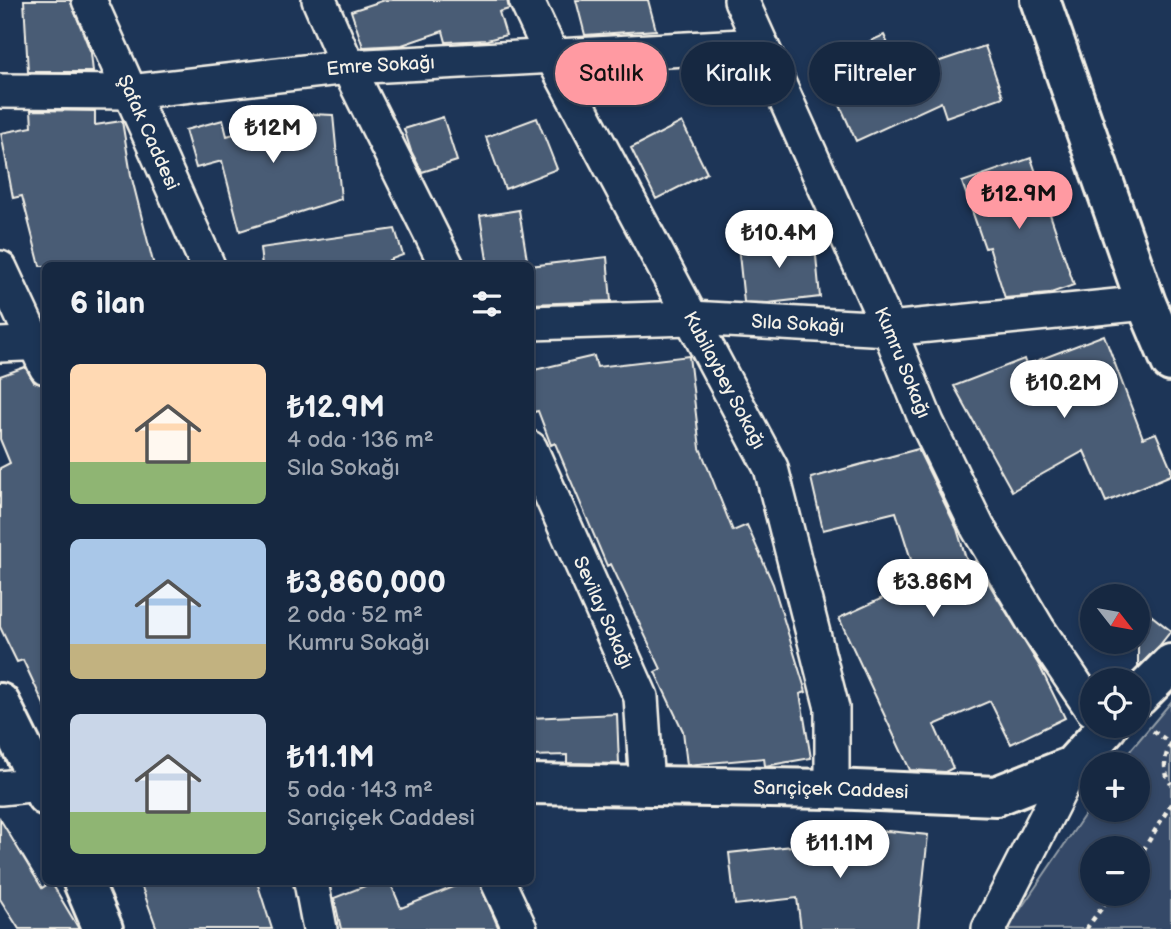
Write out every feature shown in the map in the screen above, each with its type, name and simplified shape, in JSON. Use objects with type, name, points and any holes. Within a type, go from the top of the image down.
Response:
[{"type":"street","name":"Şafak Caddesi","points":[[89,0],[206,262]]},
{"type":"street","points":[[319,0],[348,67],[445,262]]},
{"type":"street","name":"Kubilaybey Sokağı","points":[[526,0],[552,56],[771,468],[832,708],[832,789]]},
{"type":"street","name":"Kumru Sokağı","points":[[741,0],[760,42]]},
{"type":"street","points":[[1040,0],[1146,303],[1171,362]]},
{"type":"street","name":"Emre Sokağı","points":[[0,91],[131,92],[348,67],[681,49]]},
{"type":"street","name":"Kumru Sokağı","points":[[788,105],[889,330],[927,423],[978,528],[1038,629],[1080,691]]},
{"type":"street","points":[[0,268],[42,351]]},
{"type":"street","name":"Sıla Sokağı","points":[[534,323],[691,318],[889,330],[1146,303]]},
{"type":"street","points":[[0,345],[42,351]]},
{"type":"street","name":"Sevilay Sokağı","points":[[534,457],[640,697],[648,786]]},
{"type":"street","points":[[1150,685],[1171,664]]},
{"type":"street","points":[[0,703],[42,784]]},
{"type":"street","name":"Sarıçiçek Caddesi","points":[[534,784],[832,789],[996,796],[1072,766],[1092,738]]},
{"type":"street","points":[[989,929],[1072,766]]},
{"type":"street","points":[[0,788],[42,788]]},
{"type":"street","points":[[84,885],[103,929]]},
{"type":"street","points":[[312,885],[320,929]]},
{"type":"street","points":[[499,885],[520,929]]},
{"type":"path","points":[[1171,744],[1164,764],[1171,784]]},
{"type":"path","points":[[1150,839],[1171,804]]},
{"type":"path","points":[[1086,929],[1103,906]]},
{"type":"shaded area","points":[[1171,702],[1171,929],[1007,929],[1080,822],[1150,822],[1150,752],[1129,752],[1141,738],[1150,738],[1150,727]]},
{"type":"building","points":[[24,0],[70,0],[91,53],[93,72],[28,72]]},
{"type":"building","points":[[385,0],[507,0],[509,9],[499,12],[506,35],[487,40],[446,42],[443,31],[402,45],[363,47],[351,11]]},
{"type":"building","points":[[576,0],[648,0],[656,30],[585,35]]},
{"type":"building","points":[[884,35],[887,42],[868,42]]},
{"type":"building","points":[[985,46],[1003,97],[946,117],[941,102],[940,61]]},
{"type":"building","points":[[840,105],[934,105],[856,141]]},
{"type":"building","points":[[31,110],[95,111],[95,125],[122,121],[131,175],[153,262],[42,262],[40,266],[22,196],[13,198],[1,133],[32,127]]},
{"type":"building","points":[[288,113],[333,115],[341,199],[240,231],[222,161],[196,168],[185,130],[223,120],[227,136],[288,118]]},
{"type":"building","points":[[443,117],[457,161],[422,172],[404,129]]},
{"type":"building","points":[[537,118],[557,169],[505,189],[486,137]]},
{"type":"building","points":[[682,122],[707,173],[656,199],[631,148]]},
{"type":"building","points":[[1031,158],[1074,285],[1048,294],[1005,298],[989,247],[985,248],[962,182]]},
{"type":"building","points":[[519,210],[527,262],[487,262],[480,216]]},
{"type":"building","points":[[395,229],[403,255],[389,260],[390,262],[262,262],[260,248]]},
{"type":"building","points":[[814,236],[820,297],[768,303],[744,302],[738,244]]},
{"type":"building","points":[[607,257],[611,301],[534,304],[534,266]]},
{"type":"building","points":[[1104,335],[1143,438],[1156,433],[1171,468],[1171,475],[1106,502],[1084,451],[1012,491],[954,386],[1024,359],[1026,365]]},
{"type":"building","points":[[594,356],[597,367],[689,356],[700,448],[733,531],[747,525],[773,584],[806,692],[800,694],[811,758],[765,766],[764,758],[687,765],[683,731],[655,672],[661,669],[611,564],[607,566],[555,443],[551,445],[538,411],[534,412],[534,370]]},
{"type":"building","points":[[25,367],[34,382],[42,385],[42,700],[23,660],[17,662],[0,627],[0,468],[10,463],[0,439],[0,376]]},
{"type":"building","points":[[918,449],[957,529],[968,565],[975,561],[1040,667],[1065,718],[1011,744],[990,701],[934,725],[953,768],[945,772],[910,770],[839,618],[918,582],[896,512],[823,530],[811,478]]},
{"type":"building","points":[[1150,614],[1171,631],[1159,646],[1138,667],[1138,654],[1150,654]]},
{"type":"building","points":[[617,714],[619,764],[567,763],[567,755],[534,756],[534,718]]},
{"type":"building","points":[[0,819],[42,888],[53,885],[79,929],[19,929],[0,899]]},
{"type":"building","points":[[888,831],[928,835],[918,929],[801,929],[797,898],[735,905],[729,853],[792,846],[792,842]]},
{"type":"building","points":[[141,885],[258,885],[272,929],[157,929]]},
{"type":"building","points":[[367,885],[391,885],[401,908],[458,885],[480,885],[499,929],[341,929],[334,898]]}]
